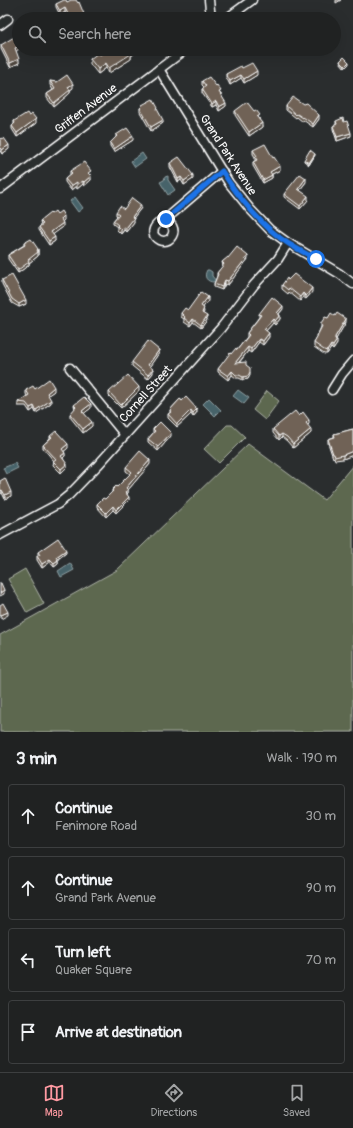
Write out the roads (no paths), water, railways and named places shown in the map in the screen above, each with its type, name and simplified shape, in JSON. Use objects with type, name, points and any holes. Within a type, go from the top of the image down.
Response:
[{"type":"street","points":[[209,0],[210,12]]},
{"type":"street","points":[[236,12],[252,0]]},
{"type":"street","points":[[0,25],[8,19]]},
{"type":"street","name":"Griffen Avenue","points":[[0,189],[177,56]]},
{"type":"street","name":"Grand Park Avenue","points":[[160,69],[229,183],[250,209],[270,230],[288,243],[340,274],[353,284]]},
{"type":"street","points":[[166,219],[222,171]]},
{"type":"street","name":"Cornell Street","points":[[0,535],[58,504],[93,470],[221,328],[254,285],[278,259],[288,243]]},
{"type":"street","points":[[332,390],[342,374],[353,361]]},
{"type":"street","points":[[70,368],[125,435]]},
{"type":"water","points":[[142,153],[146,159],[135,167],[131,161]]},
{"type":"water","points":[[168,176],[168,180],[175,190],[168,195],[160,182]]},
{"type":"water","points":[[75,197],[83,208],[78,212],[70,201]]},
{"type":"water","points":[[207,270],[212,272],[212,276],[216,281],[212,282],[206,279],[205,275]]},
{"type":"water","points":[[238,390],[249,398],[244,404],[233,396]]},
{"type":"water","points":[[209,398],[221,410],[215,416],[203,404]]},
{"type":"water","points":[[15,463],[18,468],[6,474],[3,468]]},
{"type":"water","points":[[70,563],[74,570],[61,577],[58,571]]}]
